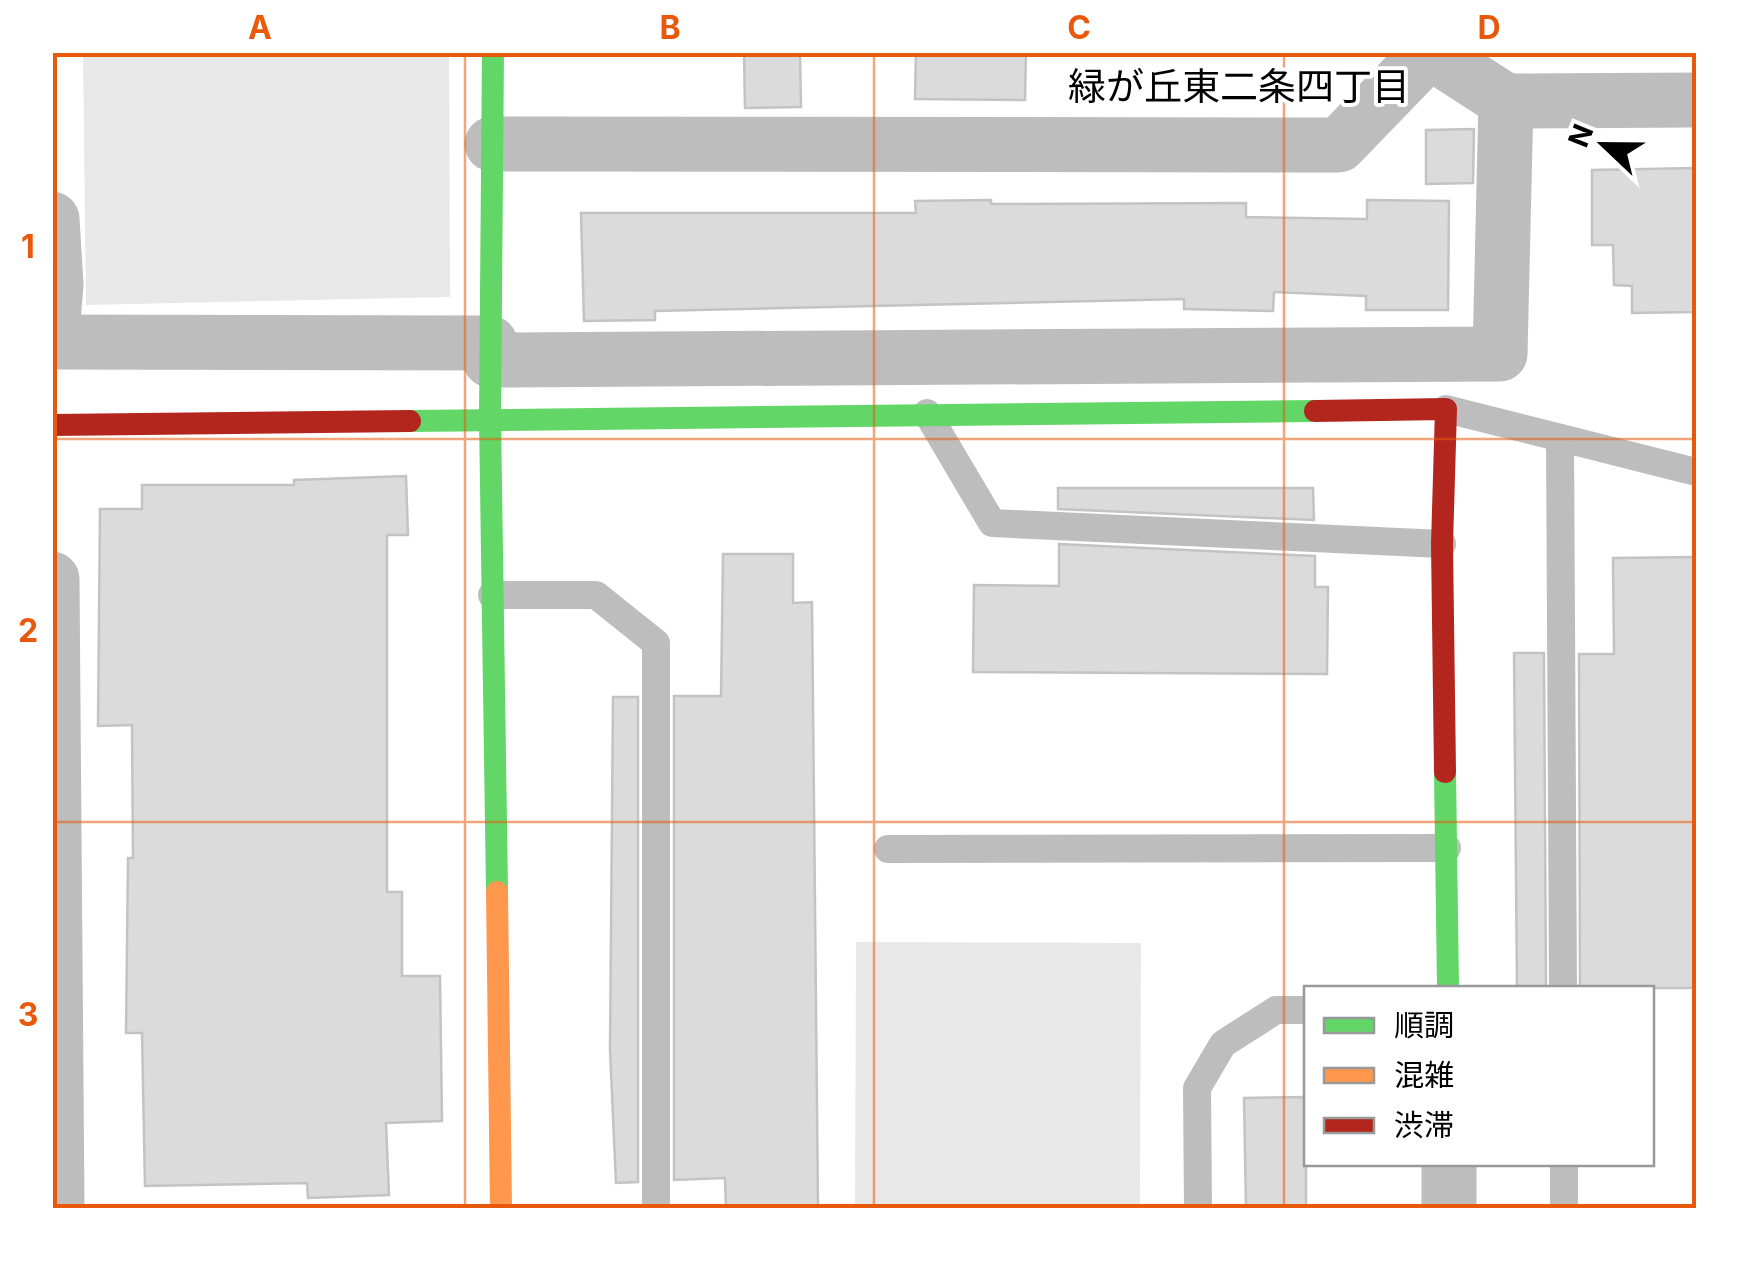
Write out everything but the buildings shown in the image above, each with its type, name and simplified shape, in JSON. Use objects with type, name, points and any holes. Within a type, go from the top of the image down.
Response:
[{"type":"street","points":[[493,52],[490,417],[501,1208]]},
{"type":"street","points":[[492,144],[1339,145],[1430,52],[1506,102],[1696,100]]},
{"type":"street","points":[[52,342],[490,351],[1500,354],[1506,102]]},
{"type":"street","points":[[52,219],[54,301]]},
{"type":"street","points":[[1446,352],[1442,544],[1448,986]]},
{"type":"street","points":[[52,425],[1446,409]]},
{"type":"street","points":[[52,579],[57,1208]]},
{"type":"street","points":[[1449,1166],[1449,1208]]},
{"type":"lane","points":[[1446,409],[1696,472]]},
{"type":"lane","points":[[927,413],[992,523],[1442,544]]},
{"type":"lane","points":[[1560,438],[1563,986]]},
{"type":"lane","points":[[492,595],[596,595],[656,644],[656,1208]]},
{"type":"lane","points":[[888,848],[1447,848]]},
{"type":"lane","points":[[1198,1208],[1196,1088],[1223,1044],[1276,1010],[1304,1010]]},
{"type":"lane","points":[[1564,1166],[1564,1208]]},
{"type":"shaded area","points":[[83,53],[449,53],[450,297],[86,305]]},
{"type":"shaded area","points":[[856,942],[1141,943],[1140,1208],[855,1208]]},
{"type":"traffic: fast","points":[[493,52],[490,417],[497,892]]},
{"type":"traffic: fast","points":[[410,421],[1315,411]]},
{"type":"traffic: fast","points":[[1445,772],[1448,986]]},
{"type":"traffic: slow","points":[[497,892],[501,1208]]},
{"type":"traffic: jam","points":[[1315,411],[1446,409],[1442,544],[1445,772]]},
{"type":"traffic: jam","points":[[52,425],[410,421]]},
{"type":"district","name":"緑が丘東二条四丁目","points":[[1239,86]]}]
